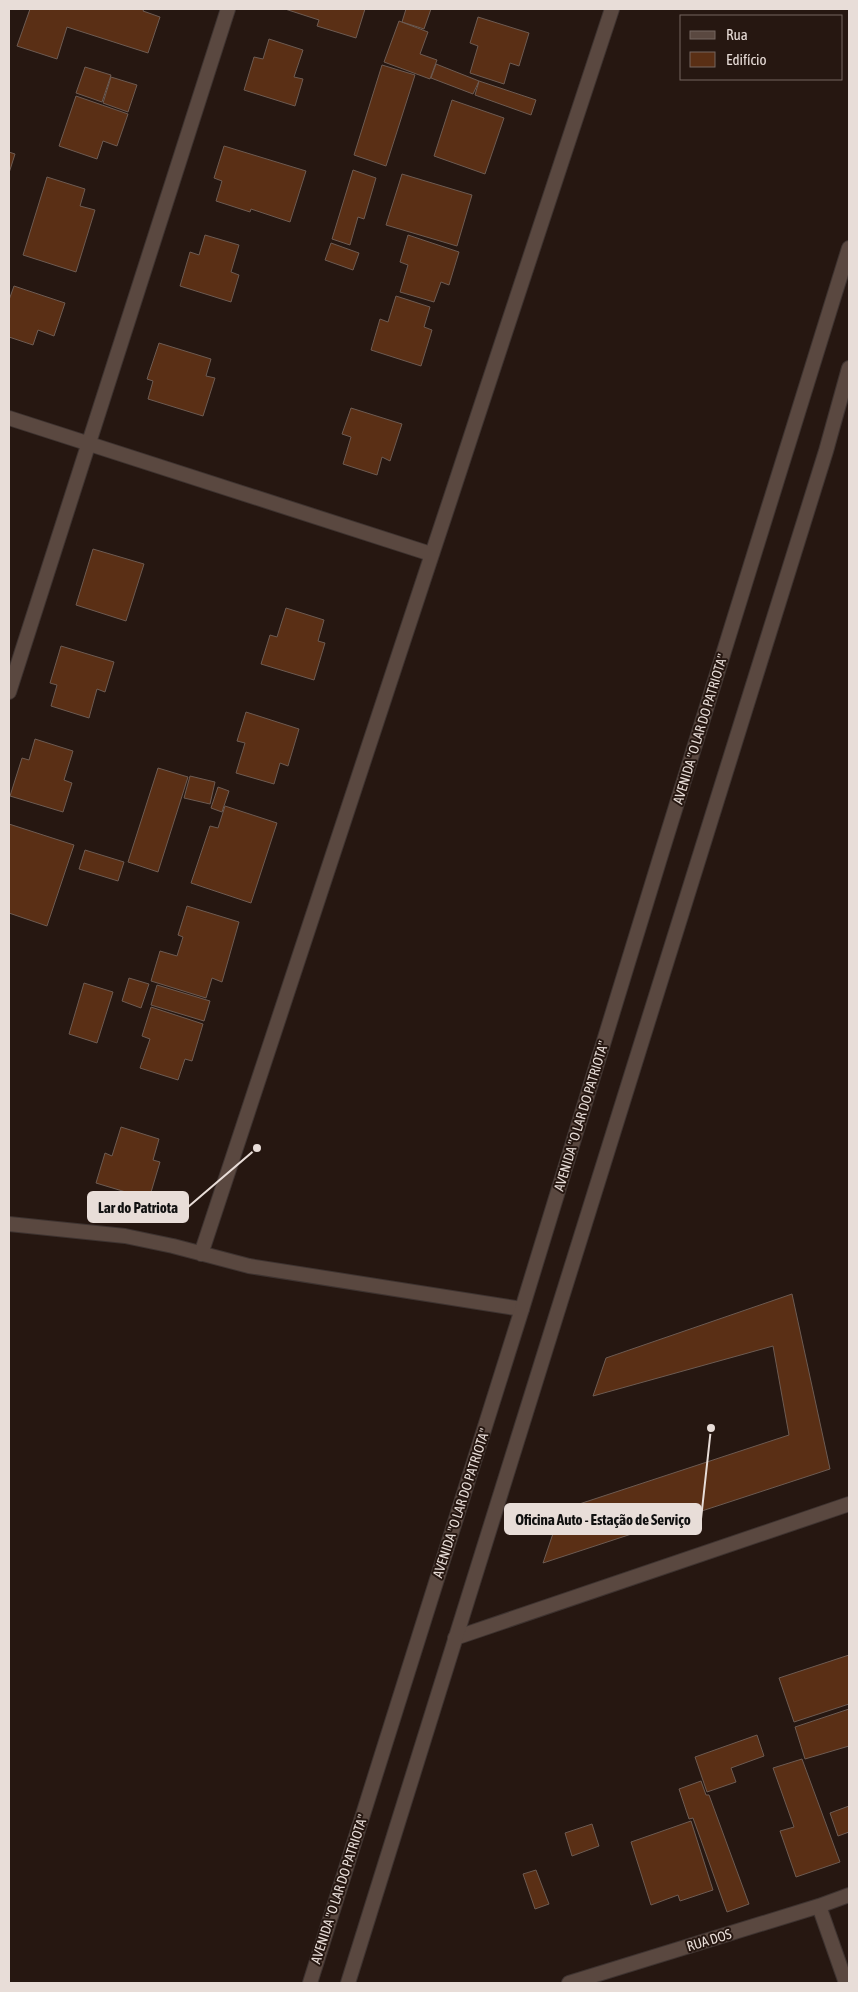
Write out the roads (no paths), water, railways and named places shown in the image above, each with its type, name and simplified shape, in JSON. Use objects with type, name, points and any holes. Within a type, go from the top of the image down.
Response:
[{"type":"street","points":[[9,692],[228,9]]},
{"type":"street","points":[[201,1254],[612,9]]},
{"type":"street","name":"AVENIDA \"O LAR DO PATRIOTA\"","points":[[310,1983],[522,1309],[849,248]]},
{"type":"street","points":[[348,1983],[826,451],[849,368]]},
{"type":"street","points":[[9,418],[431,554]]},
{"type":"street","points":[[9,1224],[125,1236],[249,1266],[522,1309]]},
{"type":"street","points":[[455,1638],[849,1504]]},
{"type":"street","name":"RUA DOS","points":[[569,1983],[849,1895]]},
{"type":"street","points":[[819,1906],[846,1983]]},
{"type":"place","name":"Lar do Patriota","points":[[257,1148]]},
{"type":"place","name":"Oficina Auto - Estação de Serviço","points":[[711,1428]]}]
